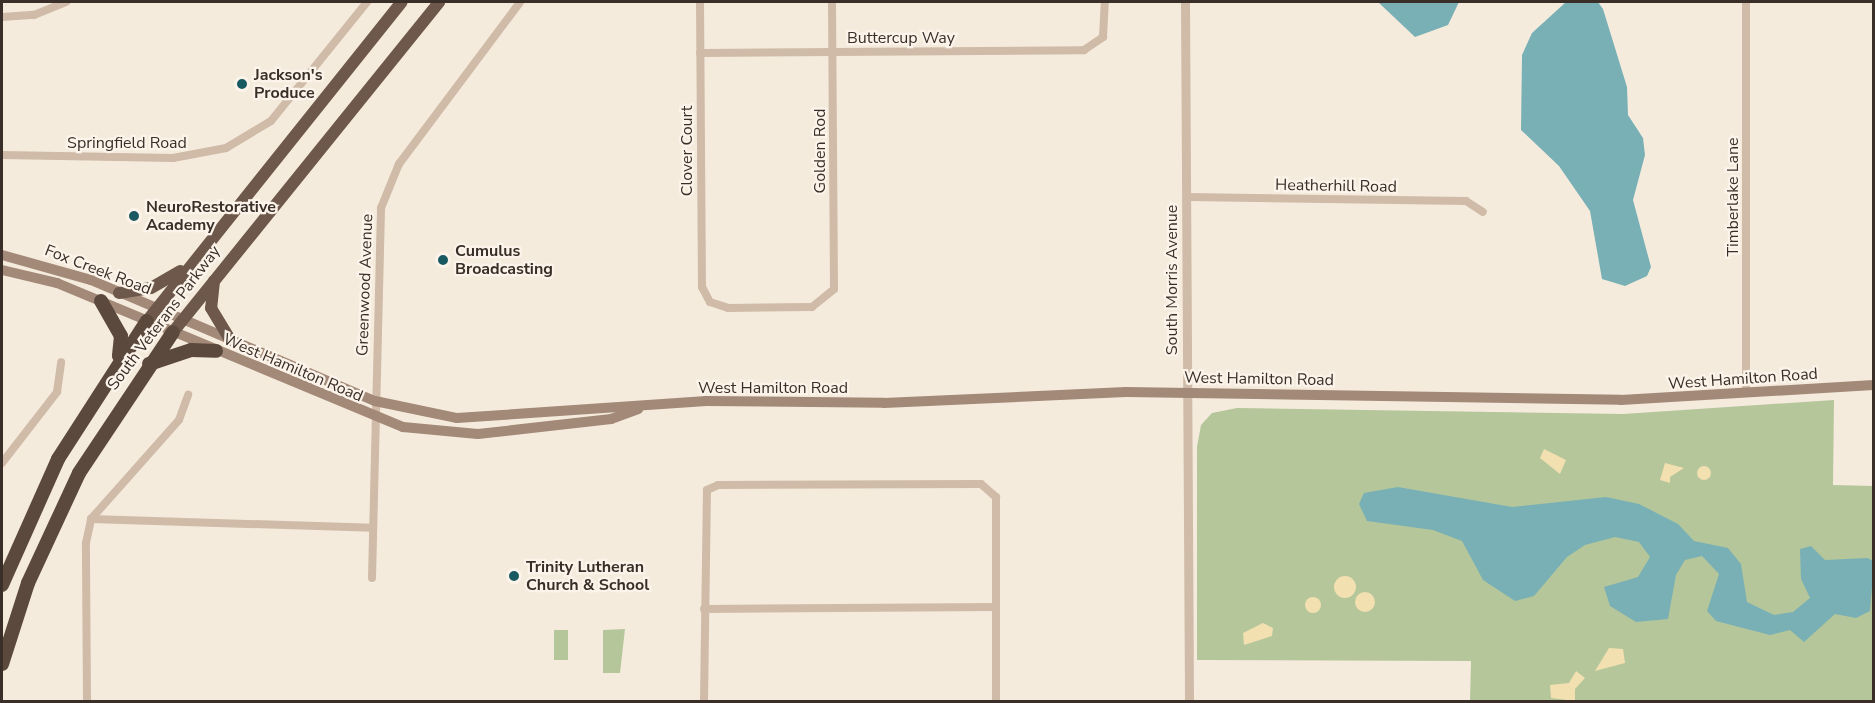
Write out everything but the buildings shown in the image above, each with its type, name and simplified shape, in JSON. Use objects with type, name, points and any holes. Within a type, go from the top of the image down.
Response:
[{"type":"highway","name":"South Veterans Parkway","points":[[2,585],[39,495],[119,360],[147,321],[402,2]]},
{"type":"highway","name":"South Veterans Parkway","points":[[2,664],[28,582],[62,506],[107,423],[147,365],[215,277],[438,2]]},
{"type":"highway","points":[[119,293],[151,288],[194,262]]},
{"type":"highway","points":[[215,277],[211,308],[230,340]]},
{"type":"highway","points":[[101,301],[121,336],[119,360]]},
{"type":"highway","points":[[147,365],[191,350],[216,351]]},
{"type":"main road","name":"Fox Creek Road","points":[[2,255],[47,264],[182,320]]},
{"type":"main road","name":"Fox Creek Road","points":[[2,270],[101,301],[147,321]]},
{"type":"main road","name":"West Hamilton Road","points":[[182,320],[375,401],[457,418],[643,407],[1187,393],[1622,400],[1874,385]]},
{"type":"main road","name":"West Hamilton Road","points":[[147,321],[374,418],[425,431],[478,434],[611,419],[643,407]]},
{"type":"street","points":[[2,16],[21,17],[66,2]]},
{"type":"street","name":"Springfield Road","points":[[2,155],[173,158],[226,148],[271,121],[367,2]]},
{"type":"street","name":"Greenwood Avenue","points":[[372,578],[378,231],[387,187],[399,164],[520,2]]},
{"type":"street","name":"Clover Court","points":[[700,2],[702,287],[708,300]]},
{"type":"street","name":"Golden Rod","points":[[708,300],[720,307],[812,307],[828,299],[834,285],[832,2]]},
{"type":"street","name":"Buttercup Way","points":[[700,53],[1084,50],[1099,42],[1105,2]]},
{"type":"street","name":"South Morris Avenue","points":[[1185,2],[1189,702]]},
{"type":"street","name":"Timberlake Lane","points":[[1746,2],[1746,393]]},
{"type":"street","name":"Heatherhill Road","points":[[1187,197],[1466,201],[1483,212]]},
{"type":"street","points":[[2,463],[57,392],[61,362]]},
{"type":"street","points":[[87,702],[86,543],[91,519],[179,420],[188,395]]},
{"type":"street","points":[[704,702],[707,490],[730,485],[990,487],[996,497],[996,702]]},
{"type":"street","points":[[91,519],[372,528]]},
{"type":"street","points":[[704,609],[996,607]]},
{"type":"green space","points":[[1834,400],[1833,485],[1873,486],[1873,701],[1470,701],[1471,661],[1197,660],[1197,447],[1201,425],[1212,413],[1237,408],[1623,414]]},
{"type":"green space","points":[[625,629],[620,673],[603,673],[603,630]]},
{"type":"green space","points":[[554,630],[568,630],[568,660],[554,660]]},
{"type":"sand","points":[[1544,449],[1566,460],[1560,474],[1540,458]]},
{"type":"sand","points":[[1665,463],[1684,468],[1670,477],[1670,483],[1660,480]]},
{"type":"sand","points":[[1704,466],[1709,468],[1711,473],[1709,478],[1704,480],[1699,478],[1697,473],[1699,468]]},
{"type":"sand","points":[[1345,576],[1353,579],[1356,587],[1353,595],[1345,598],[1337,595],[1334,587],[1337,579]]},
{"type":"sand","points":[[1365,592],[1372,595],[1375,602],[1372,609],[1365,612],[1358,609],[1355,602],[1358,595]]},
{"type":"sand","points":[[1310,597],[1316,597],[1321,605],[1319,611],[1310,613],[1305,608],[1305,602]]},
{"type":"sand","points":[[1263,623],[1273,628],[1272,636],[1244,645],[1243,633]]},
{"type":"sand","points":[[1609,648],[1623,649],[1625,663],[1595,671]]},
{"type":"sand","points":[[1576,671],[1585,678],[1575,689],[1575,701],[1551,698],[1550,685],[1569,683]]},
{"type":"water","points":[[1378,2],[1459,2],[1448,25],[1415,37]]},
{"type":"water","points":[[1566,2],[1598,2],[1603,9],[1627,87],[1628,115],[1643,138],[1645,155],[1633,200],[1651,267],[1647,276],[1625,286],[1602,279],[1590,211],[1559,166],[1521,130],[1522,55],[1532,33]]},
{"type":"water","points":[[1398,487],[1512,507],[1606,497],[1639,504],[1678,524],[1694,541],[1728,548],[1741,564],[1747,602],[1774,615],[1793,612],[1810,598],[1801,579],[1800,549],[1811,546],[1825,560],[1868,558],[1874,562],[1870,611],[1856,618],[1835,614],[1804,642],[1790,630],[1770,635],[1716,621],[1707,611],[1719,574],[1702,556],[1685,560],[1676,575],[1668,619],[1636,622],[1610,606],[1604,587],[1638,577],[1650,557],[1639,542],[1615,537],[1585,545],[1567,557],[1534,596],[1515,601],[1483,580],[1462,541],[1433,530],[1367,521],[1359,504],[1364,493]]},
{"type":"place","name":"Jackson's Produce","points":[[242,84]]},
{"type":"place","name":"NeuroRestorative Academy","points":[[134,216]]},
{"type":"place","name":"Cumulus Broadcasting","points":[[443,260]]},
{"type":"place","name":"Trinity Lutheran Church & School","points":[[514,576]]}]
